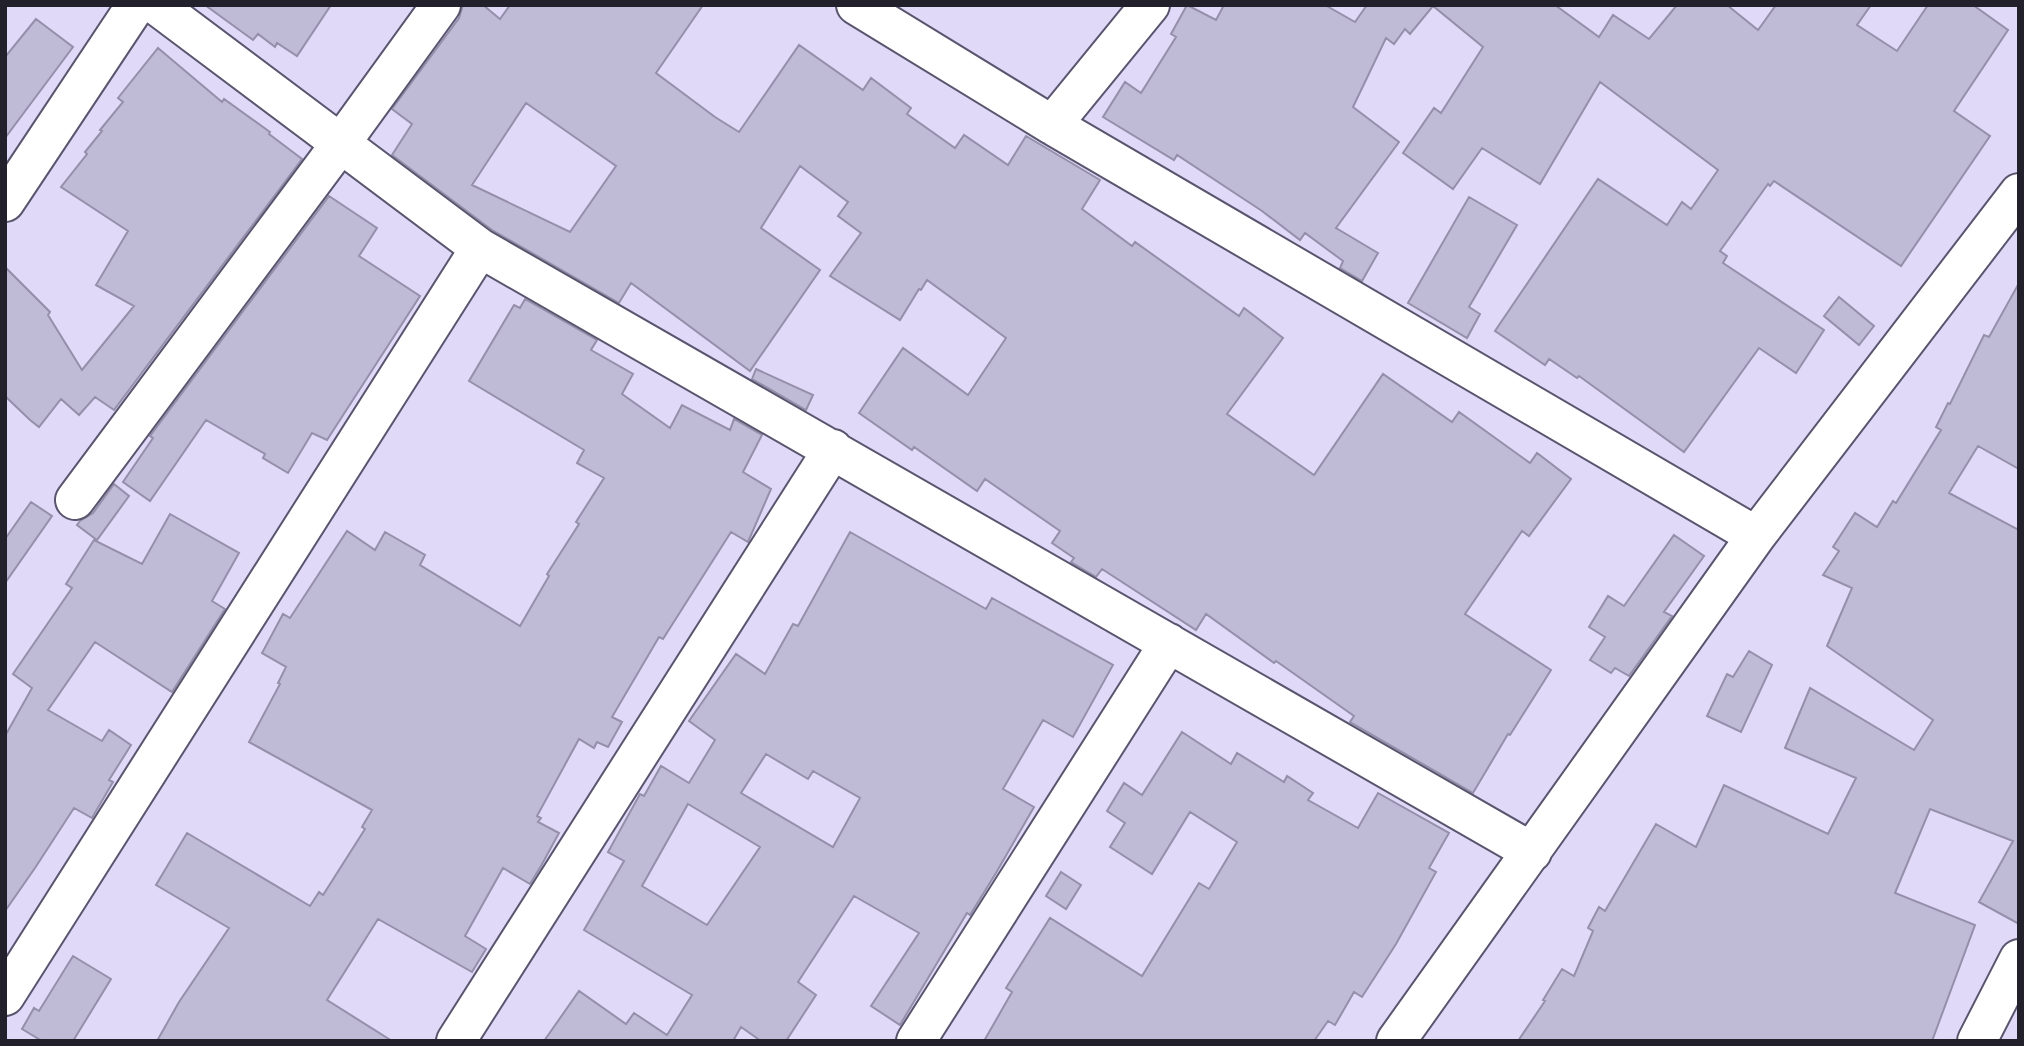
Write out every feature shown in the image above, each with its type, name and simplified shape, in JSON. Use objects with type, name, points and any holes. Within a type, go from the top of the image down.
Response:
[{"type":"street","points":[[5,202],[136,5]]},
{"type":"street","points":[[156,5],[480,248],[1532,852]]},
{"type":"street","points":[[75,500],[441,5]]},
{"type":"street","points":[[856,5],[1052,125],[1756,536]]},
{"type":"street","points":[[1052,125],[1150,5]]},
{"type":"street","points":[[1396,1041],[1756,536],[2019,193]]},
{"type":"street","points":[[5,996],[480,248]]},
{"type":"street","points":[[456,1041],[833,449]]},
{"type":"street","points":[[916,1041],[1169,643]]},
{"type":"street","points":[[1977,1041],[2019,959]]},
{"type":"building","points":[[205,5],[331,5],[297,56],[277,43],[275,47],[258,34],[253,40]]},
{"type":"building","points":[[463,5],[483,5],[500,19],[510,5],[703,5],[656,73],[739,132],[799,45],[863,90],[871,78],[911,108],[907,114],[955,148],[964,135],[1008,165],[1026,136],[1100,180],[1082,209],[1132,246],[1135,242],[1239,316],[1244,308],[1283,338],[1227,414],[1314,475],[1383,374],[1452,422],[1459,412],[1530,463],[1537,453],[1571,479],[1529,536],[1522,531],[1465,614],[1551,670],[1473,793],[1350,722],[1354,716],[1206,614],[1196,630],[1102,569],[1096,577],[1071,562],[1074,558],[1052,543],[1060,531],[985,479],[977,491],[859,413],[903,348],[968,395],[1006,338],[927,280],[900,320],[830,276],[861,233],[838,216],[848,202],[800,166],[761,228],[820,270],[750,371],[631,283],[619,303],[492,230],[392,155],[412,124],[392,109],[459,18]],"holes":[[[526,103],[616,166],[570,232],[472,185]]]},
{"type":"building","points":[[1187,5],[1216,20],[1224,5],[1325,5],[1355,22],[1367,5],[1555,5],[1599,37],[1613,15],[1649,39],[1677,5],[1727,5],[1758,30],[1776,5],[1871,5],[1857,25],[1897,51],[1928,5],[1973,5],[2008,30],[1954,111],[1990,136],[1901,266],[1774,181],[1770,186],[1768,184],[1720,251],[1727,256],[1723,263],[1824,330],[1796,373],[1759,348],[1684,452],[1579,376],[1577,378],[1549,359],[1545,365],[1495,331],[1598,179],[1667,225],[1682,202],[1691,209],[1718,170],[1600,82],[1540,184],[1482,148],[1453,189],[1403,153],[1434,108],[1441,113],[1483,47],[1433,6],[1410,34],[1405,29],[1394,44],[1386,38],[1353,107],[1399,142],[1336,228],[1378,253],[1362,281],[1340,268],[1343,261],[1305,233],[1300,240],[1262,211],[1177,155],[1174,160],[1103,117],[1125,82],[1141,93],[1176,37],[1171,34]]},
{"type":"building","points":[[36,19],[73,47],[5,138],[5,57]]},
{"type":"building","points":[[158,48],[222,102],[224,99],[302,159],[114,410],[95,397],[79,415],[61,399],[39,427],[5,396],[5,267],[50,312],[48,315],[82,370],[134,306],[96,285],[128,231],[61,187],[123,102],[118,98]]},
{"type":"building","points":[[329,196],[377,228],[359,256],[420,296],[327,440],[312,433],[288,473],[263,458],[265,454],[206,420],[150,501],[123,482],[153,438],[150,436]]},
{"type":"building","points":[[1469,197],[1517,225],[1469,307],[1480,314],[1467,338],[1408,303]]},
{"type":"building","points":[[2019,283],[2019,469],[1978,446],[1949,493],[2019,530],[2019,924],[1979,902],[2013,841],[1930,809],[1895,893],[1975,925],[1932,1041],[1518,1041],[1545,1001],[1543,1000],[1562,969],[1574,976],[1593,931],[1588,928],[1599,907],[1605,911],[1656,824],[1696,847],[1724,785],[1828,834],[1856,778],[1785,748],[1810,688],[1914,750],[1933,720],[1827,646],[1852,588],[1823,575],[1839,551],[1833,547],[1855,513],[1877,527],[1893,501],[1896,503],[1941,430],[1936,427],[1984,335],[1989,337]]},
{"type":"building","points":[[1839,297],[1874,326],[1859,345],[1824,316]]},
{"type":"building","points":[[525,299],[597,340],[591,350],[633,374],[622,394],[670,428],[682,405],[730,430],[734,419],[762,435],[743,472],[771,489],[748,542],[731,532],[663,639],[659,637],[612,717],[622,722],[608,747],[597,742],[594,748],[579,739],[537,816],[541,818],[538,822],[559,833],[541,866],[530,884],[503,868],[465,936],[486,949],[472,972],[378,919],[327,1000],[392,1041],[157,1041],[179,1002],[229,928],[156,885],[187,833],[310,906],[319,892],[323,895],[365,829],[362,827],[372,810],[249,742],[280,684],[278,683],[286,667],[262,653],[283,614],[290,618],[347,531],[375,550],[385,532],[425,555],[420,565],[520,626],[549,576],[547,574],[579,524],[576,522],[604,478],[577,463],[584,450],[469,381],[514,305],[520,308]]},
{"type":"building","points":[[756,369],[813,395],[806,410],[752,379]]},
{"type":"building","points":[[114,484],[129,496],[97,540],[77,525],[93,513]]},
{"type":"building","points":[[31,502],[52,516],[5,583],[5,539]]},
{"type":"building","points":[[170,514],[239,553],[212,601],[225,609],[172,692],[95,642],[48,710],[102,741],[109,730],[131,745],[109,780],[113,782],[92,818],[74,808],[5,911],[5,736],[32,688],[13,674],[72,588],[66,584],[94,540],[142,564]]},
{"type":"building","points":[[850,532],[986,609],[992,598],[1113,665],[1073,737],[1043,720],[1003,789],[1034,807],[996,873],[970,915],[967,913],[900,1025],[871,1006],[919,933],[854,896],[798,982],[816,995],[786,1041],[761,1041],[741,1027],[733,1041],[544,1041],[579,991],[626,1024],[634,1013],[667,1035],[692,995],[584,930],[624,861],[608,852],[640,794],[644,796],[661,766],[689,783],[715,740],[689,721],[736,654],[765,674],[793,624],[798,626]],"holes":[[[766,754],[808,779],[813,771],[860,798],[833,847],[741,793]],[[688,804],[760,847],[707,925],[642,886]]]},
{"type":"building","points":[[1674,535],[1704,556],[1664,612],[1672,616],[1629,676],[1615,668],[1611,673],[1590,660],[1605,637],[1589,627],[1608,596],[1624,606]]},
{"type":"building","points":[[1749,651],[1772,665],[1741,732],[1707,716],[1727,674],[1733,677]]},
{"type":"building","points":[[1182,732],[1231,764],[1237,753],[1284,782],[1287,776],[1313,793],[1308,800],[1358,828],[1378,793],[1449,833],[1429,868],[1436,872],[1396,944],[1362,997],[1354,992],[1335,1025],[1328,1021],[1314,1041],[984,1041],[1012,992],[1006,988],[1050,918],[1142,976],[1199,883],[1209,889],[1237,842],[1190,812],[1152,874],[1110,847],[1125,823],[1107,811],[1124,783],[1142,795]]},
{"type":"building","points":[[1061,872],[1081,885],[1066,909],[1046,896]]},
{"type":"building","points":[[73,956],[111,979],[73,1041],[42,1041],[22,1029],[34,1008],[39,1011]]}]
